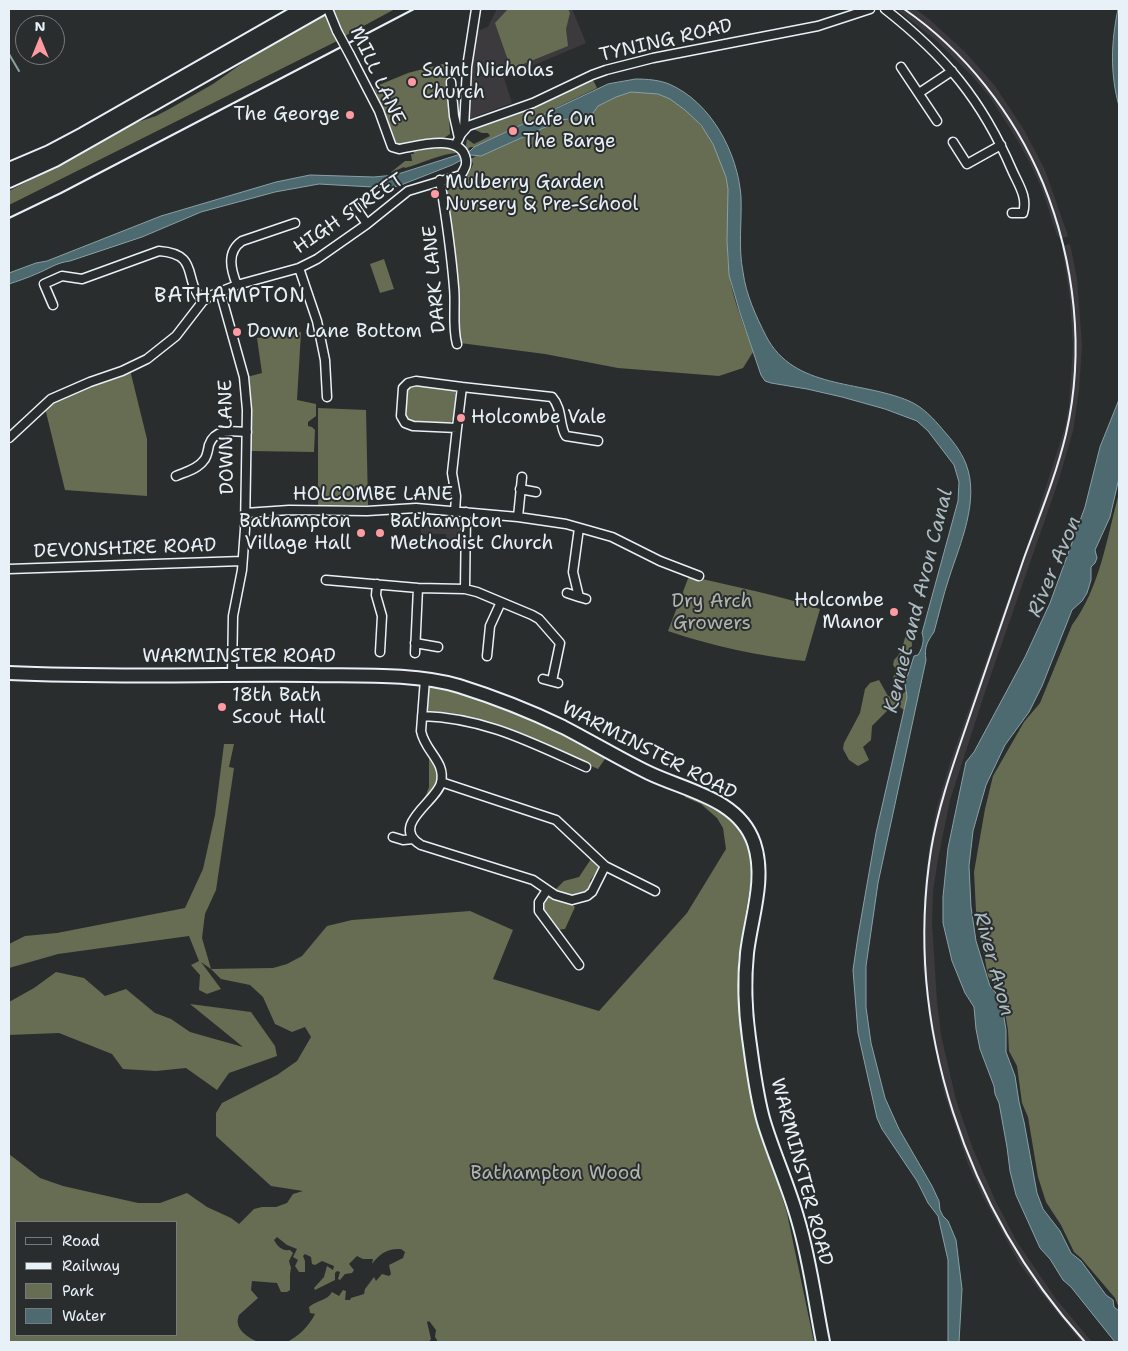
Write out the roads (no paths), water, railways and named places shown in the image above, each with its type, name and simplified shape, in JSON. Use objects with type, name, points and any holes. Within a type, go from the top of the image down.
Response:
[{"type":"highway","points":[[9,169],[49,152],[83,134],[302,9]]},
{"type":"highway","points":[[9,180],[63,155],[327,11]]},
{"type":"highway","name":"WARMINSTER ROAD","points":[[9,673],[78,677],[232,675],[340,676],[425,680],[457,686],[560,726],[650,774],[721,803],[746,826],[754,843],[758,869],[758,886],[747,950],[745,978],[745,1001],[749,1038],[761,1110],[772,1148],[799,1223],[823,1342]]},
{"type":"street","points":[[458,143],[464,129],[467,67],[476,9]]},
{"type":"street","name":"TYNING ROAD","points":[[464,129],[472,124],[533,103],[606,70],[653,58],[799,30],[870,9]]},
{"type":"street","points":[[885,9],[922,39],[974,98],[1001,145],[1022,189],[1024,198],[1022,213],[1012,213]]},
{"type":"street","name":"MILL LANE","points":[[327,11],[379,111],[392,147],[399,149],[458,143]]},
{"type":"street","points":[[901,68],[937,121]]},
{"type":"street","points":[[919,93],[952,71]]},
{"type":"street","points":[[451,82],[458,143]]},
{"type":"street","points":[[954,142],[967,164],[1001,145]]},
{"type":"street","name":"HIGH STREET","points":[[203,301],[220,291],[236,285],[299,268],[317,259],[367,224],[408,191],[461,175],[465,169],[466,159],[458,143]]},
{"type":"street","name":"DARK LANE","points":[[440,180],[450,240],[455,335],[458,344]]},
{"type":"street","points":[[355,207],[367,224]]},
{"type":"street","points":[[236,285],[231,261],[233,250],[237,245],[242,241],[295,223]]},
{"type":"street","points":[[9,438],[51,399],[147,359],[176,336],[203,301],[193,285],[189,268],[183,258],[172,252],[159,251],[82,279],[62,276],[44,284],[53,305]]},
{"type":"street","points":[[299,268],[317,321],[325,360],[327,397]]},
{"type":"street","name":"DOWN LANE","points":[[220,291],[244,377],[247,432],[245,513],[242,561],[233,616],[232,675]]},
{"type":"street","points":[[457,428],[414,426],[405,423],[401,416],[403,388],[408,383],[416,381],[552,397],[561,414],[566,436],[598,441]]},
{"type":"street","points":[[455,512],[456,496],[452,473],[462,387]]},
{"type":"street","points":[[176,476],[205,460],[210,442],[216,434],[225,431],[247,432]]},
{"type":"street","points":[[518,517],[522,477]]},
{"type":"street","points":[[520,490],[536,492]]},
{"type":"street","name":"HOLCOMBE LANE","points":[[245,513],[289,510],[367,511],[407,508],[518,517],[579,528],[621,541],[660,561],[700,576]]},
{"type":"street","points":[[465,589],[466,512]]},
{"type":"street","points":[[567,593],[583,598],[573,572],[579,528]]},
{"type":"street","name":"DEVONSHIRE ROAD","points":[[9,569],[242,561]]},
{"type":"street","points":[[326,580],[334,584],[377,584],[418,588],[465,589],[477,592],[539,619],[560,642],[551,681]]},
{"type":"street","points":[[377,584],[376,595],[382,616],[378,632],[380,652]]},
{"type":"street","points":[[415,653],[418,588]]},
{"type":"street","points":[[478,647],[487,652],[490,626],[501,602]]},
{"type":"street","points":[[415,643],[438,647]]},
{"type":"street","points":[[425,680],[421,731],[423,740],[441,769],[441,782],[438,791],[412,821],[410,829],[413,839],[421,845],[533,880],[564,899],[575,900],[592,892],[604,866]]},
{"type":"street","points":[[422,716],[447,716],[508,732],[586,767]]},
{"type":"street","points":[[441,782],[556,820],[604,866],[655,891]]},
{"type":"street","points":[[393,838],[413,839]]},
{"type":"street","points":[[547,890],[539,902],[539,911],[579,965]]},
{"type":"water","points":[[1119,9],[1119,106],[1112,58]]},
{"type":"water","points":[[636,79],[669,84],[684,92],[698,103],[720,131],[728,147],[739,180],[741,197],[741,253],[746,289],[766,336],[778,353],[793,366],[811,375],[890,394],[919,407],[936,422],[956,446],[964,459],[970,478],[970,507],[967,522],[934,632],[926,648],[926,660],[878,883],[866,966],[866,1007],[871,1043],[885,1098],[899,1129],[932,1186],[939,1201],[940,1210],[948,1221],[956,1240],[962,1289],[959,1342],[948,1342],[948,1260],[938,1216],[928,1203],[917,1181],[882,1129],[877,1118],[858,1033],[853,970],[876,833],[907,697],[905,684],[914,656],[918,655],[923,644],[922,633],[958,501],[959,482],[954,465],[928,431],[917,421],[885,409],[842,397],[765,381],[761,375],[729,275],[727,241],[728,189],[726,177],[713,144],[701,125],[670,99],[658,94],[631,92],[598,106],[593,113],[585,117],[561,120],[481,156],[471,155],[452,165],[401,185],[390,188],[319,184],[275,192],[201,212],[142,237],[60,263],[9,284],[9,273],[47,261],[161,216],[276,182],[310,175],[374,177],[395,175],[470,151],[474,147],[608,84]]},
{"type":"water","points":[[1119,400],[1119,478],[1110,517],[1095,550],[1097,558],[1091,567],[1091,580],[1087,593],[1082,601],[1072,610],[1042,686],[1029,712],[1005,745],[986,785],[973,831],[969,866],[971,907],[976,941],[990,986],[1001,999],[1006,1030],[1006,1052],[1015,1076],[1037,1193],[1043,1209],[1060,1231],[1071,1253],[1081,1261],[1106,1295],[1113,1300],[1114,1307],[1119,1311],[1119,1342],[1115,1342],[1071,1287],[1063,1280],[1050,1259],[1040,1248],[1016,1195],[1010,1171],[999,1103],[980,1049],[974,1007],[965,993],[952,961],[943,923],[943,897],[948,848],[966,762],[974,752],[1025,657],[1050,603],[1085,507],[1100,447]]},
{"type":"waterway","points":[[9,54],[19,71]]},
{"type":"railway","points":[[9,218],[61,193],[414,9]]},
{"type":"railway","points":[[904,9],[947,44],[967,64],[986,86],[1018,133],[1043,183],[1054,213],[1063,244],[1074,307],[1075,371],[1072,403],[1066,434],[1052,481],[946,786],[931,850],[925,916],[927,983],[936,1048],[953,1113],[977,1175],[1007,1235],[1043,1290],[1085,1342]]},
{"type":"place","name":"Saint Nicholas Church","points":[[412,82]]},
{"type":"place","name":"The George","points":[[350,115]]},
{"type":"place","name":"Cafe On The Barge","points":[[513,131]]},
{"type":"place","name":"Mulberry Garden Nursery & Pre-School","points":[[435,194]]},
{"type":"place","name":"Down Lane Bottom","points":[[237,332]]},
{"type":"place","name":"Holcombe Vale","points":[[461,418]]},
{"type":"place","name":"Bathampton Village Hall","points":[[361,533]]},
{"type":"place","name":"Bathampton Methodist Church","points":[[380,533]]},
{"type":"place","name":"Holcombe Manor","points":[[894,612]]},
{"type":"place","name":"18th Bath Scout Hall","points":[[222,707]]},
{"type":"district","name":"BATHAMPTON","points":[[230,297]]},
{"type":"water label","name":"River Avon","points":[[1055,567]]},
{"type":"water label","name":"Kennet and Avon Canal","points":[[919,601]]},
{"type":"water label","name":"River Avon","points":[[993,964]]},
{"type":"park label","name":"Dry Arch Growers","points":[[712,613]]},
{"type":"park label","name":"Bathampton Wood","points":[[556,1174]]}]
